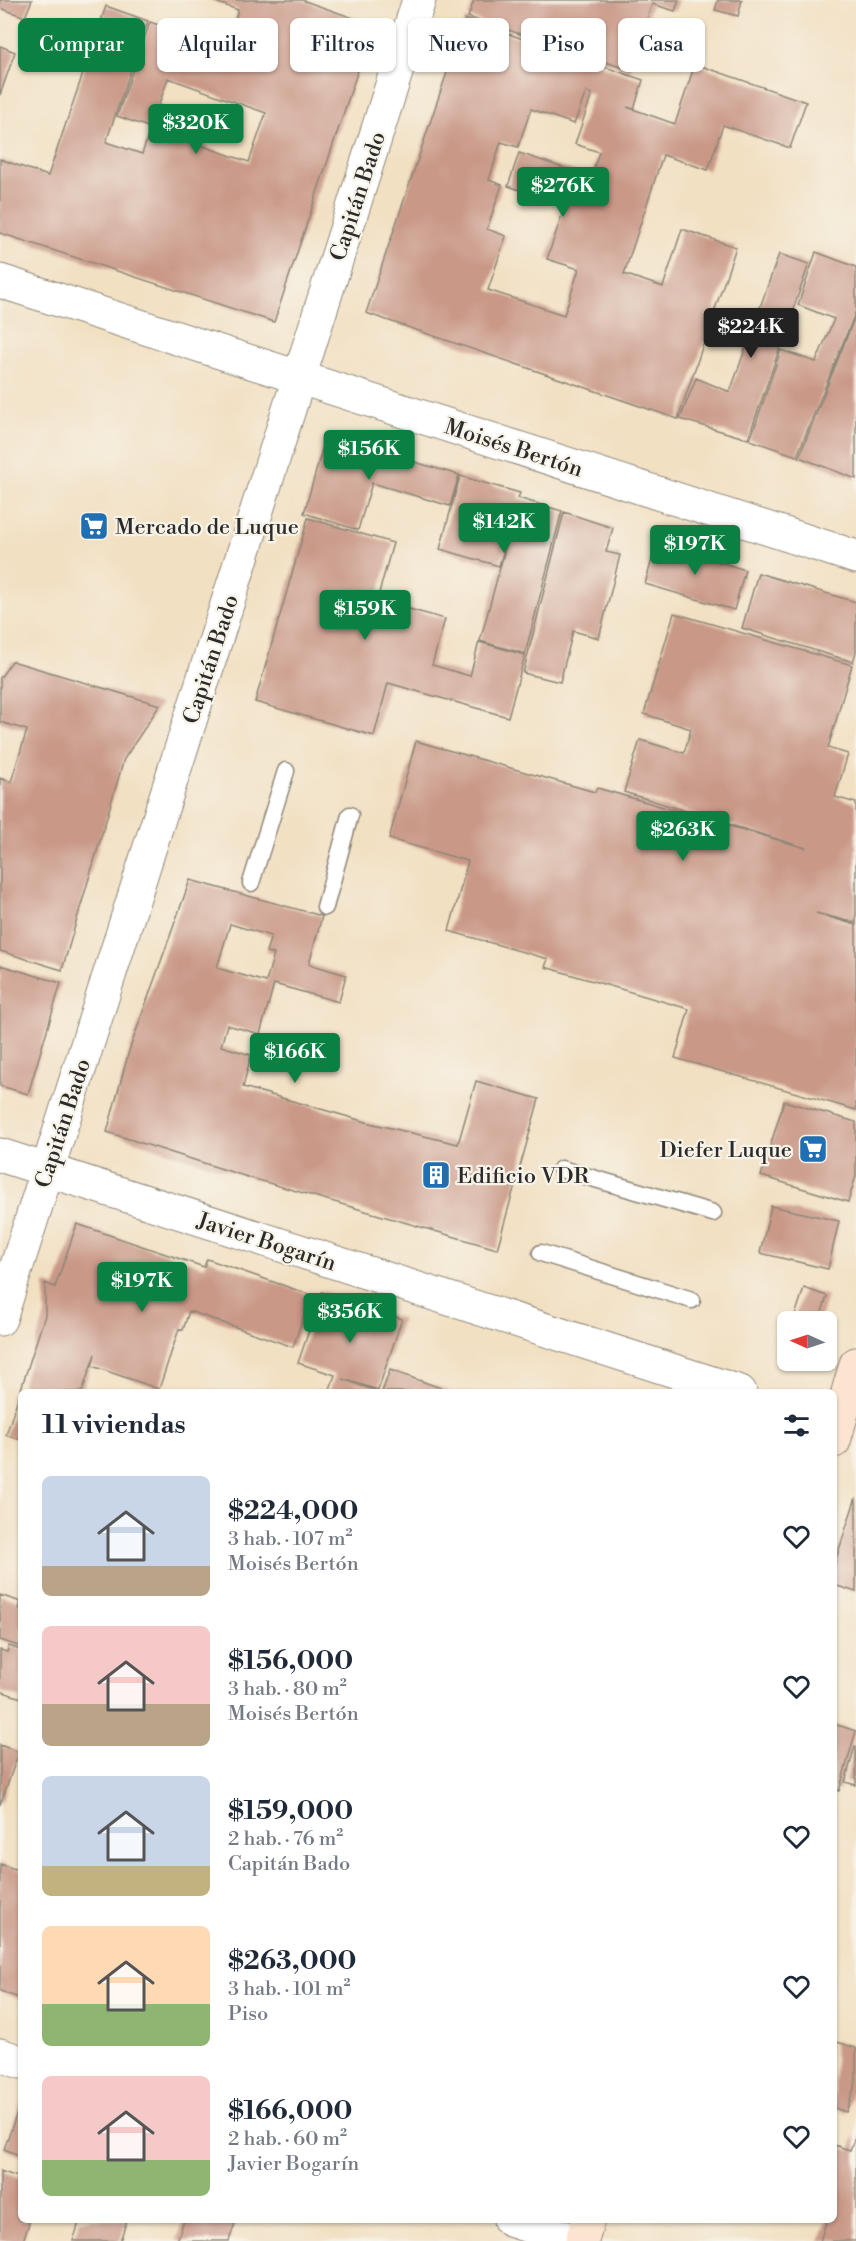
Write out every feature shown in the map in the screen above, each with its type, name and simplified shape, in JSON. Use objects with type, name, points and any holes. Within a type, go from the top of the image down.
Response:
[{"type":"street","name":"Capitán Bado","points":[[0,1319],[419,0]]},
{"type":"street","name":"Moisés Bertón","points":[[0,281],[856,557]]},
{"type":"street","name":"Javier Bogarín","points":[[0,1155],[731,1389]]},
{"type":"street","points":[[841,1429],[856,1364]]},
{"type":"street","points":[[0,2055],[18,2061]]},
{"type":"street","points":[[519,2223],[576,2241]]},
{"type":"street","points":[[582,2241],[587,2223]]},
{"type":"lane","points":[[251,883],[286,771]]},
{"type":"lane","points":[[325,907],[350,815]]},
{"type":"lane","points":[[561,1169],[713,1214]]},
{"type":"lane","points":[[541,1253],[692,1300]]},
{"type":"building","points":[[0,0],[32,0],[25,17],[0,8]]},
{"type":"building","points":[[210,0],[302,0],[353,18],[290,18],[290,72],[357,72],[274,322],[0,233],[0,159],[48,176],[83,72],[130,72],[106,142],[142,154],[151,128],[117,116],[132,72],[145,72],[145,36],[150,22],[157,24],[157,72],[278,72],[278,18],[235,18],[238,10]],"holes":[[[168,78],[266,113],[249,162],[151,128]]]},
{"type":"building","points":[[474,0],[679,0],[675,11],[652,4],[647,18],[618,18],[618,66],[606,62],[606,18],[521,18],[521,34],[509,30],[509,18],[468,17]]},
{"type":"building","points":[[718,0],[742,0],[738,16],[715,10]]},
{"type":"building","points":[[106,6],[140,18],[102,18]]},
{"type":"building","points":[[509,34],[521,38],[521,72],[606,72],[606,67],[643,80],[634,109],[627,107],[675,124],[692,72],[705,72],[705,67],[806,102],[790,148],[723,125],[708,170],[663,155],[624,274],[663,287],[682,229],[736,247],[678,419],[366,313],[447,72],[509,72]],"holes":[[[586,92],[592,94],[575,144],[599,152],[591,177],[519,153],[508,186],[565,206],[547,259],[579,269],[564,315],[488,290],[506,236],[487,229],[502,185],[489,180],[501,142],[518,147],[531,109],[574,124]]]},
{"type":"building","points":[[0,46],[15,52],[0,95]]},
{"type":"building","points":[[816,252],[856,267],[856,311],[797,456],[750,440],[781,350],[816,362],[834,319],[798,305]]},
{"type":"building","points":[[779,254],[809,264],[748,439],[680,419],[696,378],[730,392]]},
{"type":"building","points":[[856,314],[856,479],[799,457]]},
{"type":"building","points":[[326,436],[459,475],[450,506],[372,483],[358,530],[304,513]]},
{"type":"building","points":[[460,476],[520,493],[518,498],[562,511],[525,654],[480,641],[513,520],[499,566],[440,549]]},
{"type":"building","points":[[564,512],[613,528],[606,552],[620,555],[599,638],[573,631],[560,682],[523,673]]},
{"type":"building","points":[[308,518],[393,543],[377,600],[445,619],[432,665],[470,676],[479,642],[525,655],[508,717],[388,683],[374,736],[255,702]]},
{"type":"building","points":[[657,542],[745,570],[734,610],[645,584]]},
{"type":"building","points":[[758,573],[856,602],[856,652],[853,662],[742,628]]},
{"type":"building","points":[[674,613],[852,665],[828,748],[848,754],[835,797],[856,803],[856,923],[816,913],[856,925],[856,1110],[675,1058],[689,1009],[545,967],[548,959],[449,931],[468,861],[389,839],[416,741],[595,792],[597,788],[806,848],[624,792],[640,740],[684,753],[691,729],[644,714]]},
{"type":"building","points":[[12,661],[160,705],[124,759],[62,970],[0,951],[0,778],[11,782],[27,730],[0,722],[0,678]]},
{"type":"building","points":[[190,880],[322,916],[309,964],[346,975],[339,1002],[274,984],[260,1034],[227,1025],[221,1046],[251,1055],[243,1087],[370,1123],[458,1144],[476,1081],[539,1099],[497,1249],[241,1175],[107,1132],[129,1051]],"holes":[[[230,924],[271,936],[266,952],[274,954],[266,982],[217,968]]]},
{"type":"building","points":[[0,965],[61,983],[28,1094],[0,1086]]},
{"type":"building","name":"Diefer Luque","points":[[784,1101],[856,1122],[856,1176],[848,1202],[761,1176]]},
{"type":"building","points":[[771,1206],[839,1221],[828,1269],[760,1253]]},
{"type":"building","points":[[77,1224],[204,1267],[207,1259],[311,1295],[293,1347],[189,1311],[183,1330],[179,1329],[159,1389],[92,1366],[95,1354],[83,1389],[21,1389],[45,1315],[45,1283],[55,1287]]},
{"type":"building","points":[[804,1288],[827,1296],[822,1311],[797,1311]]},
{"type":"building","points":[[322,1292],[402,1319],[378,1389],[343,1379],[371,1389],[330,1389],[335,1375],[298,1363]]},
{"type":"building","points":[[390,1370],[444,1389],[383,1389]]},
{"type":"building","points":[[18,1398],[18,1439],[6,1435]]},
{"type":"building","points":[[856,1497],[856,1592],[837,1586],[837,1556]]},
{"type":"building","points":[[0,1595],[18,1601],[18,1646],[0,1640]]},
{"type":"building","points":[[9,1646],[18,1649],[18,1697],[0,1691],[0,1650],[7,1652]]},
{"type":"building","points":[[837,1725],[856,1731],[839,1791],[837,1790]]},
{"type":"building","points":[[0,1745],[18,1752],[18,1755],[0,1805]]},
{"type":"building","points":[[856,1746],[856,1785],[845,1782]]},
{"type":"building","points":[[0,1864],[18,1870],[18,1998],[0,1991]]},
{"type":"building","points":[[837,2042],[856,2048],[856,2082],[846,2112],[837,2109]]},
{"type":"building","points":[[18,2110],[18,2155],[4,2149]]},
{"type":"building","points":[[856,2135],[856,2241],[820,2241],[826,2223],[837,2223],[837,2146],[850,2150]]},
{"type":"building","points":[[0,2171],[18,2177],[18,2223],[29,2223],[23,2241],[0,2241]]},
{"type":"building","points":[[79,2223],[126,2223],[120,2241],[73,2241]]},
{"type":"building","points":[[183,2223],[235,2223],[229,2241],[177,2241]]},
{"type":"place","name":"Mercado de Luque","points":[[94,526]]},
{"type":"place","name":"Diefer Luque","points":[[813,1149]]},
{"type":"place","name":"Edificio VDR","points":[[436,1175]]}]
